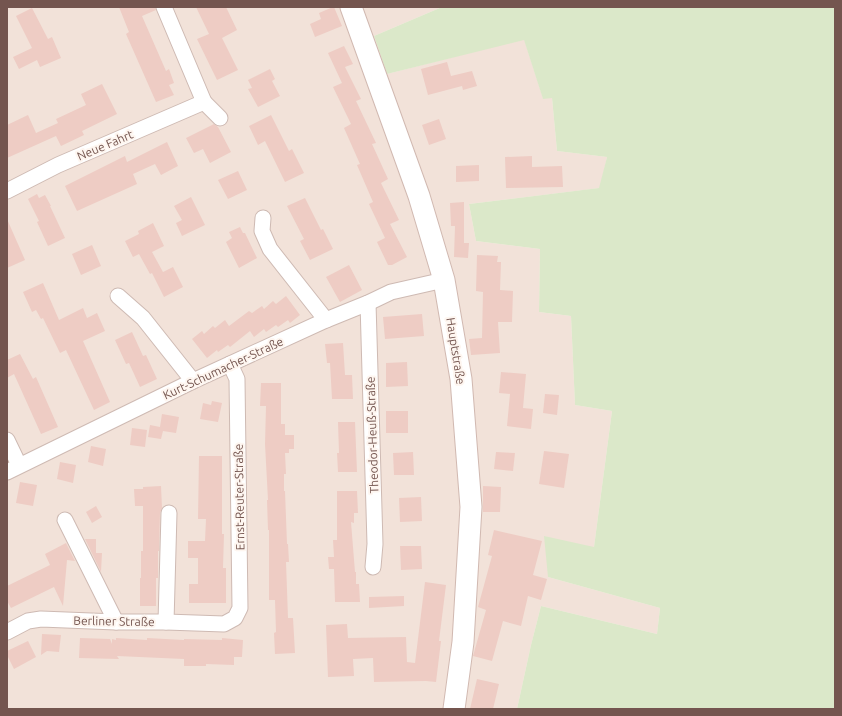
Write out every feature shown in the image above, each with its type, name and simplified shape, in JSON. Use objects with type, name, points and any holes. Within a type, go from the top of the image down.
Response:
[{"type":"street","points":[[164,7],[204,102],[220,118]]},
{"type":"street","name":"Hauptstraße","points":[[351,7],[420,196],[444,280],[461,379],[471,507],[463,642],[454,709]]},
{"type":"street","name":"Neue Fahrt","points":[[7,191],[58,165],[204,102]]},
{"type":"street","points":[[263,218],[262,230],[270,249],[326,320]]},
{"type":"street","name":"Kurt-Schumacher-Straße","points":[[13,469],[193,381],[326,320],[391,292],[444,280]]},
{"type":"street","points":[[118,296],[143,318],[193,381]]},
{"type":"street","name":"Theodor-Heuß-Straße","points":[[368,302],[376,544],[373,567]]},
{"type":"street","name":"Ernst-Reuter-Straße","points":[[224,624],[235,618],[240,608],[238,379],[230,364]]},
{"type":"street","points":[[7,440],[13,469]]},
{"type":"street","points":[[166,622],[169,513]]},
{"type":"street","points":[[65,520],[116,622]]},
{"type":"street","name":"Berliner Straße","points":[[7,632],[28,621],[41,619],[224,624]]},
{"type":"shaded area","points":[[7,7],[442,7],[374,36],[387,74],[524,39],[543,98],[552,98],[557,151],[607,157],[600,188],[469,204],[476,241],[540,249],[539,312],[571,316],[575,405],[612,411],[594,547],[548,577],[660,608],[657,634],[541,606],[517,709],[7,709]]},
{"type":"green space","points":[[442,7],[835,7],[835,709],[517,709],[541,606],[657,634],[660,608],[548,577],[544,536],[594,547],[612,411],[575,405],[571,316],[539,312],[540,249],[476,241],[469,204],[599,188],[607,157],[557,151],[552,98],[543,99],[524,40],[387,74],[374,36]]},
{"type":"building","points":[[119,7],[155,7],[156,10],[142,16],[166,71],[169,69],[174,83],[169,85],[174,95],[156,102],[126,34],[129,32]]},
{"type":"building","points":[[196,7],[226,7],[237,30],[222,38],[238,70],[217,80],[197,39],[209,34]]},
{"type":"building","points":[[333,7],[342,26],[315,37],[310,24],[321,19],[319,13]]},
{"type":"building","points":[[32,8],[48,39],[52,37],[61,58],[40,67],[37,60],[19,69],[13,57],[32,48],[16,16]]},
{"type":"building","points":[[344,46],[353,64],[345,67],[361,99],[356,101],[376,143],[372,144],[388,179],[381,183],[399,220],[390,224],[407,257],[392,265],[388,265],[377,242],[385,238],[369,204],[373,202],[357,165],[360,164],[344,128],[351,124],[333,87],[342,83],[328,53]]},
{"type":"building","points":[[447,62],[451,76],[472,71],[477,86],[463,90],[462,86],[428,95],[421,69]]},
{"type":"building","points":[[270,69],[275,79],[272,81],[280,96],[258,107],[248,89],[252,88],[248,80]]},
{"type":"building","points":[[102,84],[117,114],[82,131],[84,135],[61,146],[56,136],[7,158],[7,125],[28,115],[36,133],[58,123],[56,119],[86,105],[81,94]]},
{"type":"building","points":[[271,115],[289,151],[292,149],[304,173],[285,182],[265,141],[258,145],[249,126]]},
{"type":"building","points":[[439,119],[446,139],[429,145],[422,125]]},
{"type":"building","points":[[214,124],[218,127],[231,152],[210,163],[203,149],[194,153],[186,138]]},
{"type":"building","points":[[167,142],[178,166],[161,175],[155,164],[133,174],[137,184],[77,211],[65,186],[125,156],[127,162]]},
{"type":"building","points":[[532,156],[532,167],[562,166],[563,187],[506,188],[505,157]]},
{"type":"building","points":[[479,165],[479,181],[456,182],[456,166]]},
{"type":"building","points":[[238,171],[247,190],[228,199],[218,180]]},
{"type":"building","points":[[37,194],[39,198],[45,195],[65,238],[48,246],[37,222],[39,221],[28,199]]},
{"type":"building","points":[[191,197],[205,225],[182,236],[176,223],[182,220],[174,206]]},
{"type":"building","points":[[305,198],[321,230],[323,229],[333,249],[310,260],[300,241],[304,239],[287,206]]},
{"type":"building","points":[[464,202],[464,243],[469,243],[468,258],[454,257],[455,226],[451,226],[450,203]]},
{"type":"building","points":[[7,219],[25,260],[7,268]]},
{"type":"building","points":[[153,223],[164,246],[152,252],[163,272],[173,267],[183,287],[164,297],[152,273],[150,274],[139,254],[133,257],[125,241],[139,234],[138,231]]},
{"type":"building","points":[[240,227],[243,233],[245,233],[257,258],[239,268],[226,242],[232,238],[229,232]]},
{"type":"building","points":[[92,245],[101,266],[81,275],[72,254]]},
{"type":"building","points":[[477,255],[498,256],[497,262],[501,262],[500,290],[513,291],[512,322],[498,322],[500,353],[471,355],[469,339],[482,338],[483,292],[476,291]]},
{"type":"building","points":[[349,265],[362,290],[340,302],[326,277]]},
{"type":"building","points":[[43,283],[59,320],[83,308],[87,318],[97,313],[105,331],[83,341],[110,402],[94,410],[66,350],[60,353],[43,318],[41,319],[36,310],[32,312],[23,292]]},
{"type":"building","points":[[286,296],[300,315],[290,323],[288,320],[278,327],[276,325],[266,332],[264,329],[254,337],[250,331],[230,347],[228,345],[218,352],[217,350],[207,358],[192,339],[202,331],[204,334],[213,326],[215,328],[225,320],[229,326],[249,311],[252,313],[262,306],[264,309],[273,301],[276,304]]},
{"type":"building","points":[[422,314],[424,336],[385,339],[383,317]]},
{"type":"building","points":[[132,332],[143,356],[146,355],[157,379],[140,387],[129,363],[126,364],[115,340]]},
{"type":"building","points":[[343,343],[345,375],[352,375],[353,399],[332,399],[330,363],[327,363],[325,344]]},
{"type":"building","points":[[20,354],[33,379],[36,377],[58,427],[41,434],[14,374],[7,378],[7,360]]},
{"type":"building","points":[[407,362],[408,386],[386,387],[386,363]]},
{"type":"building","points":[[501,372],[526,374],[523,408],[533,409],[531,429],[507,426],[510,394],[499,393]]},
{"type":"building","points":[[261,383],[281,383],[281,424],[285,424],[285,435],[294,435],[294,449],[289,449],[289,453],[285,453],[286,474],[284,474],[284,491],[289,562],[286,562],[288,618],[293,618],[295,653],[275,654],[275,600],[269,600],[269,530],[265,444],[266,406],[260,406]]},
{"type":"building","points":[[545,394],[559,395],[557,415],[543,413]]},
{"type":"building","points":[[212,401],[222,403],[218,422],[200,419],[203,403],[211,405]]},
{"type":"building","points":[[386,411],[408,411],[408,433],[386,433]]},
{"type":"building","points":[[162,414],[179,417],[176,433],[163,431],[161,439],[148,437],[150,425],[160,427]]},
{"type":"building","points":[[338,422],[355,422],[357,472],[338,472]]},
{"type":"building","points":[[132,428],[147,430],[145,447],[130,445]]},
{"type":"building","points":[[91,446],[106,449],[103,466],[88,462]]},
{"type":"building","points":[[544,451],[569,454],[564,488],[539,484]]},
{"type":"building","points":[[413,452],[414,475],[394,475],[393,453]]},
{"type":"building","points":[[496,452],[515,453],[513,471],[494,469]]},
{"type":"building","points":[[199,456],[222,456],[222,534],[224,534],[223,568],[226,568],[226,603],[189,603],[189,584],[198,584],[198,558],[188,558],[188,541],[205,541],[206,519],[198,519]]},
{"type":"building","points":[[60,462],[76,465],[73,483],[57,479]]},
{"type":"building","points":[[20,482],[37,485],[33,506],[16,503]]},
{"type":"building","points":[[161,486],[162,508],[160,513],[158,578],[156,578],[156,606],[140,606],[141,551],[143,551],[143,506],[135,506],[134,489]]},
{"type":"building","points":[[483,486],[501,487],[500,512],[483,512]]},
{"type":"building","points":[[337,491],[357,491],[358,513],[354,513],[354,523],[351,522],[356,584],[359,584],[360,602],[335,602],[334,569],[329,569],[328,557],[334,557],[333,540],[337,540]]},
{"type":"building","points":[[421,497],[422,521],[400,522],[399,498]]},
{"type":"building","points":[[96,506],[102,517],[92,523],[86,512]]},
{"type":"building","points":[[494,530],[542,541],[533,575],[547,579],[541,600],[528,596],[521,626],[503,621],[492,661],[473,656],[486,610],[478,607],[492,556],[488,555]]},
{"type":"building","points":[[85,539],[96,539],[96,553],[102,553],[101,572]]},
{"type":"building","points":[[66,543],[75,561],[67,560],[63,606],[54,587],[11,608],[7,601],[7,586],[50,565],[45,554]]},
{"type":"building","points":[[400,546],[421,546],[422,569],[401,570]]},
{"type":"building","points":[[425,582],[446,585],[439,641],[441,641],[436,682],[374,682],[373,658],[353,659],[354,676],[328,677],[326,625],[347,624],[348,638],[406,637],[407,662],[415,663]]},
{"type":"building","points":[[404,596],[404,606],[369,608],[369,597]]},
{"type":"building","points":[[42,634],[61,635],[59,652],[47,651],[41,655]]},
{"type":"building","points":[[80,638],[110,639],[112,644],[112,639],[116,640],[116,638],[147,640],[147,638],[222,640],[222,638],[243,640],[242,657],[234,657],[234,665],[206,664],[206,666],[184,666],[184,659],[117,656],[119,659],[79,658]]},
{"type":"building","points":[[28,641],[36,657],[14,669],[7,655],[7,651]]},
{"type":"building","points":[[477,679],[499,684],[493,709],[470,709]]}]
